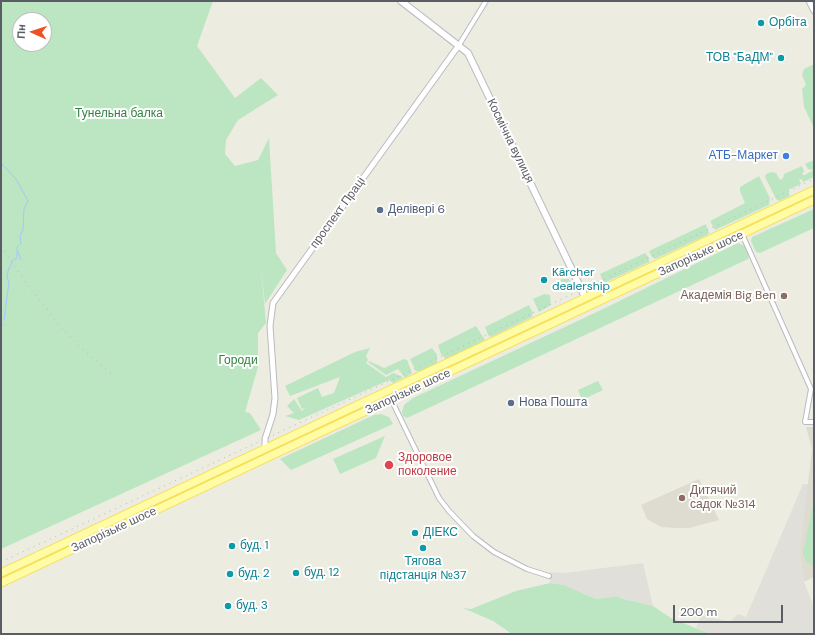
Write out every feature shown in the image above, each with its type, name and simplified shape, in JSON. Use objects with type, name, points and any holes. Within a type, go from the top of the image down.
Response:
[{"type":"main road","name":"Космічна вулиця","points":[[401,1],[459,45],[470,58],[590,306]]},
{"type":"main road","name":"Запорізьке шосе","points":[[1,573],[814,190]]},
{"type":"main road","name":"Запорізьке шосе","points":[[1,583],[814,200]]},
{"type":"main road","points":[[388,391],[392,399]]},
{"type":"main road","points":[[265,449],[270,457]]},
{"type":"street","name":"проспект Праці","points":[[265,449],[265,439],[273,414],[275,398],[270,326],[273,303],[459,45],[486,1]]},
{"type":"street","points":[[809,1],[814,11]]},
{"type":"street","points":[[742,234],[811,389],[805,422],[814,422]]},
{"type":"street","points":[[392,399],[439,498],[451,514],[473,536],[494,552],[527,569],[549,576]]},
{"type":"shaded area","points":[[806,427],[814,427],[814,577],[804,582],[800,553],[812,449]]},
{"type":"shaded area","name":"Дитячий садок №314","points":[[699,479],[719,520],[689,528],[675,528],[661,527],[647,519],[641,505]]},
{"type":"shaded area","points":[[803,484],[809,484],[800,553],[804,582],[814,607],[814,634],[710,634],[696,628],[701,615],[730,622],[738,614],[746,617]]},
{"type":"shaded area","points":[[643,563],[653,606],[619,598],[619,596],[596,599],[564,585],[550,583],[549,572],[564,573]]},
{"type":"green space","name":"Тунельна балка","points":[[1,1],[213,1],[197,46],[235,98],[261,78],[278,95],[238,120],[226,140],[225,154],[235,166],[258,160],[269,138],[276,253],[287,270],[265,304],[261,268],[266,323],[258,333],[258,367],[245,412],[250,413],[261,430],[1,549]]},
{"type":"green space","points":[[814,64],[814,128],[804,107],[802,89],[806,85],[802,75],[804,69]]},
{"type":"green space","points":[[814,160],[814,177],[803,182],[802,179],[799,180],[801,184],[788,190],[790,196],[779,201],[776,199],[765,177],[766,174],[771,172],[776,173],[780,180],[783,178],[784,174],[802,166],[804,171],[802,175],[805,175],[813,170],[808,169],[805,164]]},
{"type":"green space","points":[[759,176],[770,198],[769,205],[715,230],[710,221],[745,203],[740,187]]},
{"type":"green space","points":[[814,209],[814,228],[760,253],[756,252],[751,241],[752,237]]},
{"type":"green space","points":[[706,224],[709,233],[707,235],[655,259],[652,257],[649,251]]},
{"type":"green space","points":[[738,243],[745,246],[749,254],[748,259],[407,418],[403,416],[402,412],[404,405],[413,398],[601,310]]},
{"type":"green space","points":[[645,253],[649,258],[649,262],[604,283],[600,274]]},
{"type":"green space","points":[[561,279],[569,279],[572,285],[557,292]]},
{"type":"green space","points":[[544,294],[550,295],[551,305],[539,312],[533,299]]},
{"type":"green space","points":[[529,305],[533,313],[532,317],[491,337],[488,335],[485,327]]},
{"type":"green space","points":[[476,326],[485,340],[446,359],[441,354],[438,345]]},
{"type":"green space","points":[[370,348],[366,356],[368,360],[366,363],[386,377],[393,373],[403,378],[393,383],[389,380],[299,420],[285,416],[294,413],[287,406],[294,399],[302,411],[305,408],[302,409],[297,398],[318,388],[322,397],[334,393],[340,377],[290,396],[285,386],[355,352]]},
{"type":"green space","points":[[432,348],[437,355],[437,363],[420,371],[416,371],[410,359]]},
{"type":"green space","points":[[404,359],[407,360],[412,373],[405,378],[398,369],[386,375],[368,362],[369,361],[384,368]]},
{"type":"green space","points":[[598,381],[603,390],[582,400],[578,390]]},
{"type":"green space","points":[[381,414],[389,417],[393,424],[291,470],[280,459],[374,415]]},
{"type":"green space","points":[[385,436],[376,458],[340,474],[333,459]]},
{"type":"green space","points":[[814,499],[814,567],[806,561],[803,553]]},
{"type":"green space","points":[[550,583],[564,585],[596,599],[619,596],[619,598],[653,606],[671,618],[710,634],[512,634],[493,621],[463,608],[471,609],[516,591]]},
{"type":"waterway","points":[[1,163],[16,179],[28,201],[24,209],[23,229],[20,236],[21,243],[17,247],[17,258],[13,260],[8,271],[7,277],[9,282],[4,320]]},
{"type":"waterway","points":[[18,251],[21,260]]},
{"type":"waterway","points":[[1,328],[3,324]]},
{"type":"railway","points":[[1,562],[402,375],[814,179]]},
{"type":"railway","points":[[1,246],[26,283],[59,325],[83,350],[113,375]]},
{"type":"place","name":"Орбіта","points":[[761,23]]},
{"type":"place","name":"ТОВ \"БаДМ\"","points":[[781,58]]},
{"type":"place","name":"АТБ-Маркет","points":[[786,156]]},
{"type":"place","name":"Делівері 6","points":[[380,210]]},
{"type":"place","name":"Kärcher dealership","points":[[544,280]]},
{"type":"place","name":"Академія Big Ben","points":[[784,296]]},
{"type":"place","name":"Нова Пошта","points":[[511,403]]},
{"type":"place","name":"Здоровое поколение","points":[[389,465]]},
{"type":"place","name":"Дитячий садок №314","points":[[682,498]]},
{"type":"place","name":"ДІЕКС","points":[[415,533]]},
{"type":"place","name":"буд. 1","points":[[232,546]]},
{"type":"place","name":"Тягова пiдстанцiя №37","points":[[423,548]]},
{"type":"place","name":"буд. 12","points":[[296,573]]},
{"type":"place","name":"буд. 2","points":[[230,574]]},
{"type":"place","name":"буд. 3","points":[[228,606]]},
{"type":"park label","name":"Городи","points":[[238,361]]}]
